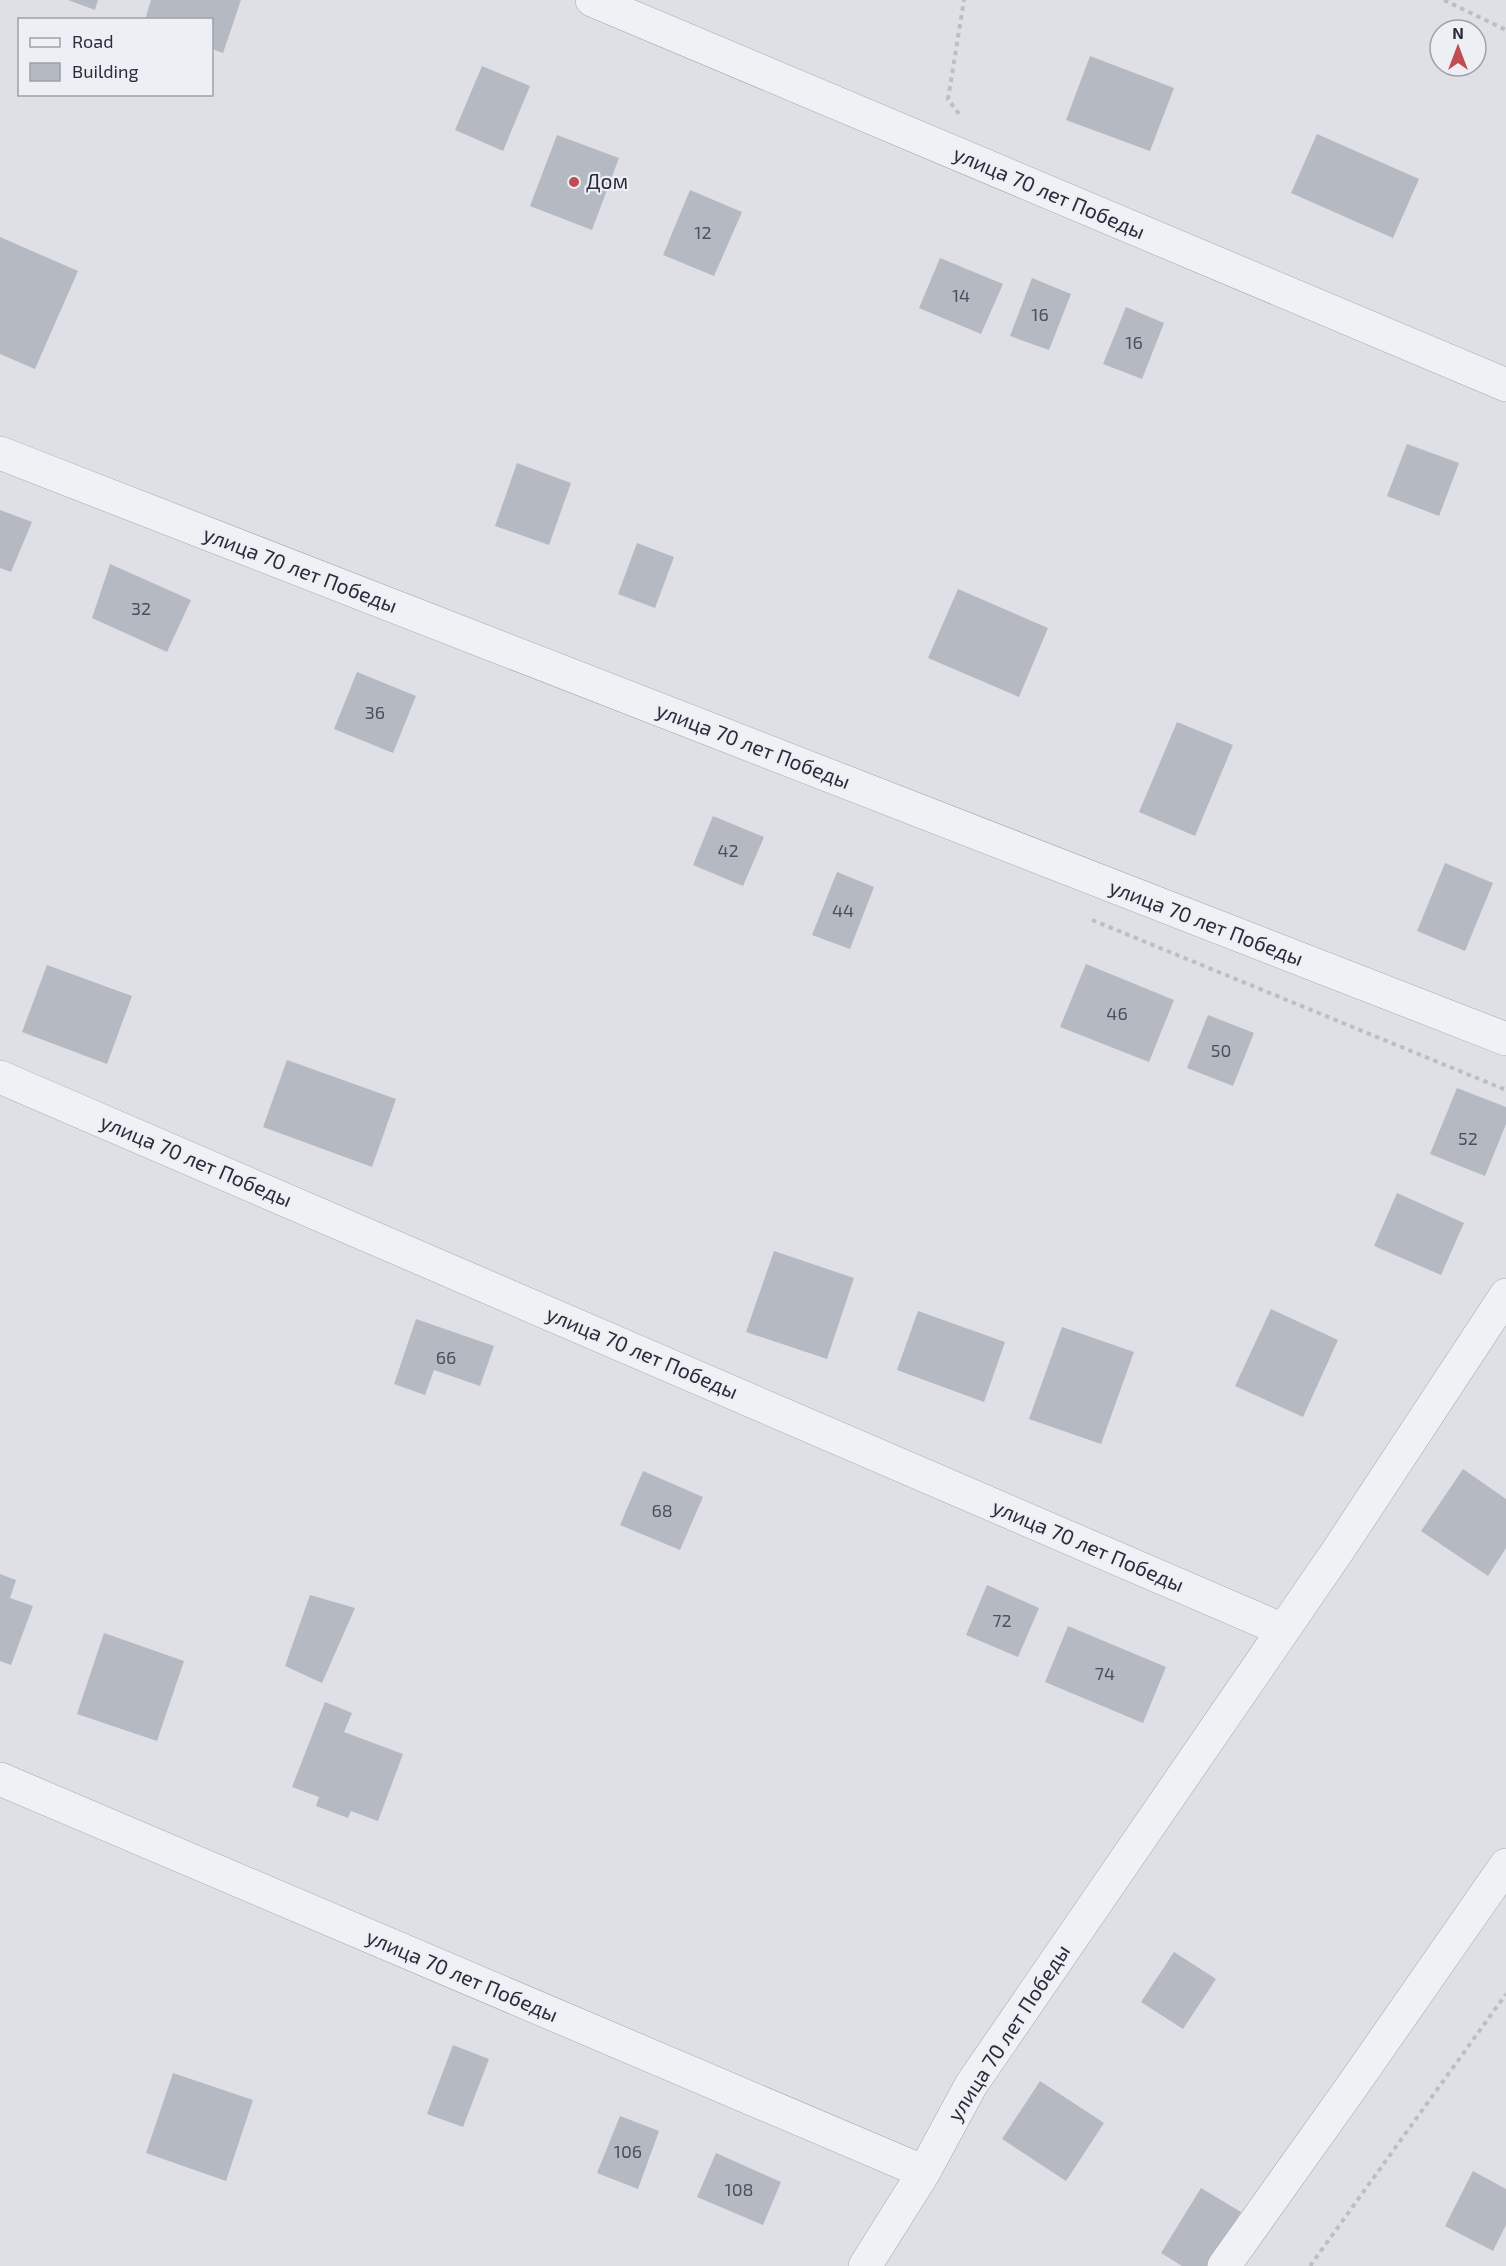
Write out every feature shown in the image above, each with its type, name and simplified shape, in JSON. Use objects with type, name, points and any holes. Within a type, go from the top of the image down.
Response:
[{"type":"street","name":"улица 70 лет Победы","points":[[592,0],[1506,385]]},
{"type":"street","name":"улица 70 лет Победы","points":[[0,453],[1506,1040]]},
{"type":"street","name":"улица 70 лет Победы","points":[[0,1077],[1283,1630]]},
{"type":"street","name":"улица 70 лет Победы","points":[[865,2266],[924,2172],[971,2085],[1283,1630],[1506,1295]]},
{"type":"street","name":"улица 70 лет Победы","points":[[0,1779],[924,2172]]},
{"type":"street","points":[[1224,2266],[1506,1865]]},
{"type":"path","points":[[960,116],[948,99],[964,0]]},
{"type":"path","points":[[1444,0],[1506,30]]},
{"type":"path","points":[[1310,2266],[1506,1994]]},
{"type":"building","points":[[68,0],[98,0],[95,10]]},
{"type":"building","points":[[151,0],[241,0],[223,53],[213,49],[213,18],[146,18]]},
{"type":"building","points":[[1090,56],[1174,88],[1150,151],[1066,120]]},
{"type":"building","points":[[482,66],[530,86],[503,151],[455,130]]},
{"type":"building","points":[[1317,134],[1419,179],[1393,238],[1291,193]]},
{"type":"building","name":"Дом","points":[[557,135],[619,158],[592,230],[530,206]]},
{"type":"building","name":"Дом","points":[[690,190],[742,212],[714,276],[663,255]]},
{"type":"building","points":[[0,237],[78,271],[35,369],[0,354]]},
{"type":"building","points":[[940,258],[1003,284],[981,334],[919,308]]},
{"type":"building","points":[[1032,278],[1071,294],[1049,350],[1010,336]]},
{"type":"building","points":[[1126,307],[1164,323],[1142,379],[1103,364]]},
{"type":"building","points":[[1407,444],[1459,463],[1439,516],[1387,496]]},
{"type":"building","points":[[517,463],[571,483],[549,545],[495,526]]},
{"type":"building","points":[[0,510],[32,522],[11,572],[0,568]]},
{"type":"building","points":[[637,543],[674,557],[655,608],[618,594]]},
{"type":"building","points":[[110,564],[191,600],[167,652],[92,618]]},
{"type":"building","points":[[958,589],[1048,628],[1019,697],[928,658]]},
{"type":"building","points":[[357,672],[416,696],[393,753],[334,729]]},
{"type":"building","points":[[1177,722],[1233,745],[1195,836],[1139,812]]},
{"type":"building","points":[[713,816],[764,837],[743,886],[693,865]]},
{"type":"building","points":[[1445,863],[1493,883],[1465,951],[1417,931]]},
{"type":"building","points":[[837,872],[874,887],[850,949],[812,935]]},
{"type":"building","points":[[1086,964],[1174,1000],[1149,1062],[1060,1027]]},
{"type":"building","points":[[47,965],[132,996],[107,1064],[22,1032]]},
{"type":"building","points":[[1208,1015],[1254,1033],[1233,1086],[1187,1068]]},
{"type":"building","points":[[287,1060],[396,1099],[372,1167],[263,1127]]},
{"type":"building","points":[[1457,1088],[1506,1107],[1506,1124],[1485,1176],[1430,1154]]},
{"type":"building","points":[[1397,1193],[1464,1223],[1441,1275],[1374,1246]]},
{"type":"building","points":[[774,1251],[854,1278],[827,1359],[746,1332]]},
{"type":"building","points":[[1271,1309],[1338,1340],[1303,1417],[1235,1386]]},
{"type":"building","points":[[918,1311],[1005,1342],[984,1402],[897,1370]]},
{"type":"building","points":[[416,1319],[494,1346],[480,1386],[434,1370],[425,1395],[394,1384]]},
{"type":"building","points":[[1062,1327],[1134,1352],[1101,1444],[1029,1419]]},
{"type":"building","points":[[1463,1469],[1506,1499],[1506,1548],[1488,1576],[1421,1531]]},
{"type":"building","points":[[643,1471],[703,1497],[680,1550],[620,1525]]},
{"type":"building","points":[[0,1574],[16,1580],[10,1598],[33,1606],[11,1665],[0,1661]]},
{"type":"building","points":[[987,1585],[1039,1608],[1018,1657],[966,1635]]},
{"type":"building","points":[[310,1595],[355,1608],[322,1683],[285,1666]]},
{"type":"building","points":[[1068,1626],[1166,1667],[1143,1723],[1045,1682]]},
{"type":"building","points":[[104,1633],[184,1661],[157,1741],[77,1714]]},
{"type":"building","points":[[325,1702],[352,1713],[344,1732],[403,1754],[378,1821],[351,1811],[348,1818],[316,1806],[319,1797],[292,1787]]},
{"type":"building","points":[[1174,1952],[1216,1979],[1183,2029],[1141,2002]]},
{"type":"building","points":[[453,2045],[489,2059],[463,2127],[427,2114]]},
{"type":"building","points":[[173,2073],[253,2100],[226,2181],[146,2153]]},
{"type":"building","points":[[1040,2081],[1104,2123],[1066,2181],[1002,2139]]},
{"type":"building","points":[[620,2116],[659,2131],[638,2189],[597,2173]]},
{"type":"building","points":[[716,2153],[781,2182],[763,2225],[697,2197]]},
{"type":"building","points":[[1473,2171],[1506,2189],[1506,2225],[1493,2251],[1445,2226]]},
{"type":"building","points":[[1201,2188],[1241,2212],[1208,2266],[1182,2266],[1161,2253]]},
{"type":"place","name":"Дом","points":[[574,182]]}]
